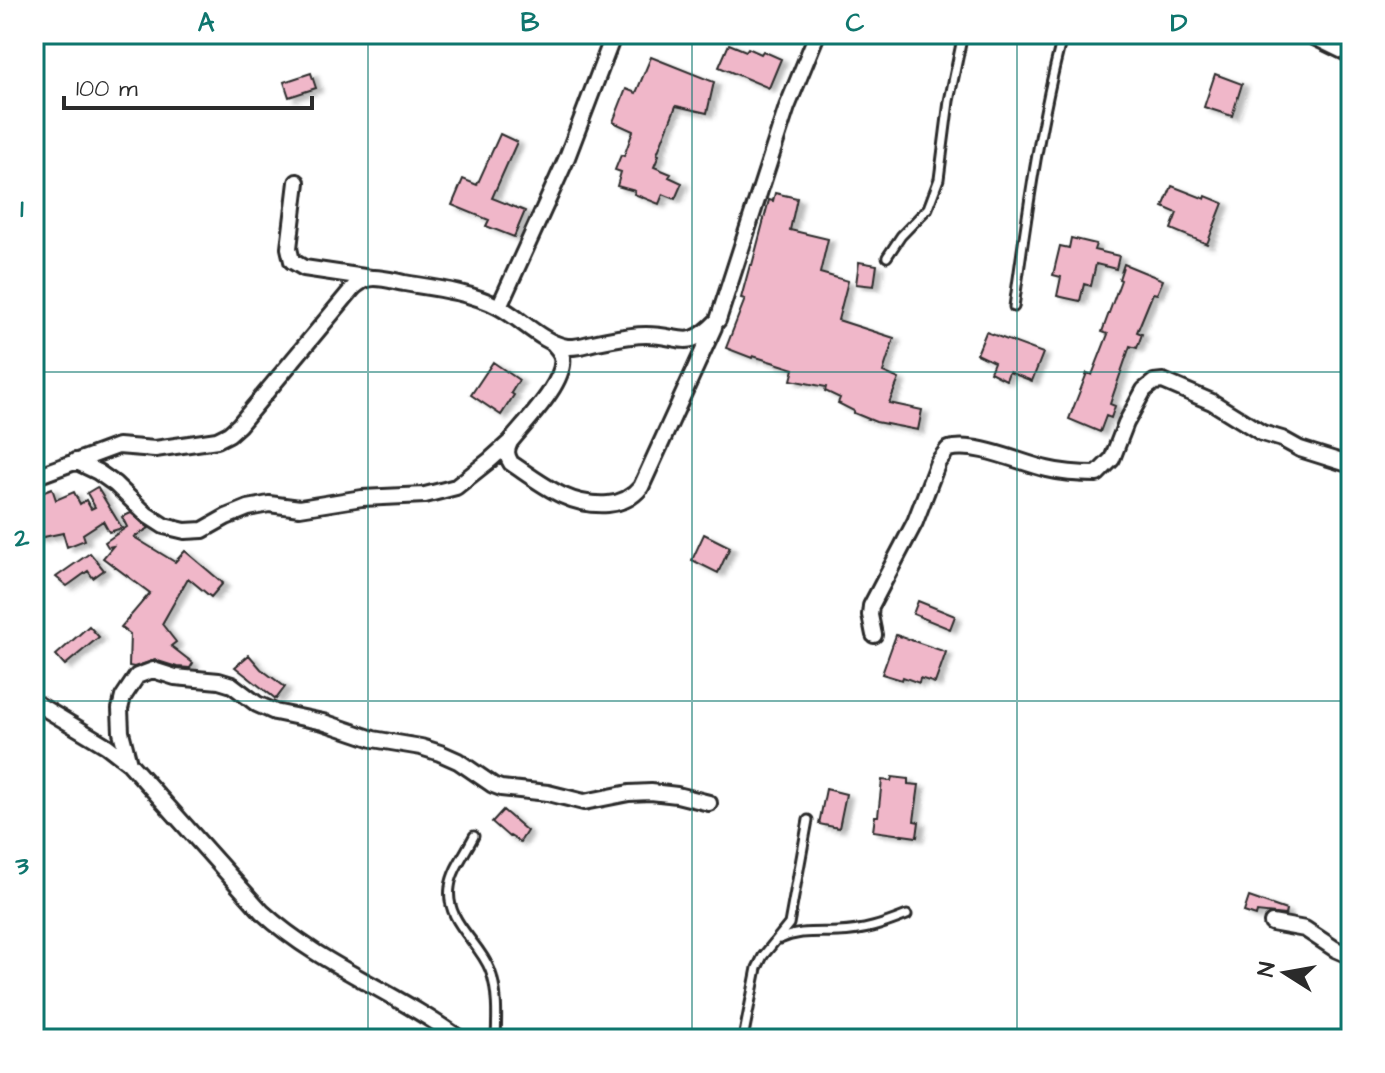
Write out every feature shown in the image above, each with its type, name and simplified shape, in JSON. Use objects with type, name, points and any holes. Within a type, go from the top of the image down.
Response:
[{"type":"street","points":[[499,307],[566,160],[614,34]]},
{"type":"street","points":[[510,442],[506,450],[511,463],[562,497],[601,504],[625,500],[641,487],[718,320],[787,107],[817,34]]},
{"type":"street","points":[[1308,34],[1351,55]]},
{"type":"street","points":[[297,182],[289,248],[292,261],[304,268],[434,288],[476,298],[499,307],[552,342],[566,347],[648,335],[693,340],[718,320]]},
{"type":"street","points":[[34,477],[118,446],[167,448],[217,440],[229,434],[353,288],[371,278]]},
{"type":"street","points":[[75,461],[115,484],[147,515],[164,526],[185,531],[203,530],[237,513],[269,504],[300,508],[362,498],[425,495],[456,487],[510,442],[560,374],[562,354],[552,342]]},
{"type":"street","points":[[874,635],[871,606],[915,522],[938,462],[948,449],[964,446],[1048,470],[1097,474],[1112,459],[1126,423],[1144,390],[1154,382],[1163,381],[1212,402],[1262,433],[1351,465]]},
{"type":"street","points":[[129,763],[121,732],[123,697],[137,676],[153,670],[175,677],[219,681],[232,685],[257,704],[275,712],[323,722],[373,739],[440,753],[501,788],[548,793],[584,802],[651,792],[709,803]]},
{"type":"street","points":[[34,702],[107,746],[129,763],[278,926],[313,952],[400,999],[460,1039]]},
{"type":"street","points":[[1272,923],[1305,929],[1351,956]]},
{"type":"lane","points":[[887,257],[901,236],[928,208],[939,179],[949,101],[963,34]]},
{"type":"lane","points":[[1014,307],[1036,150],[1063,34]]},
{"type":"lane","points":[[743,1039],[757,968],[789,924],[792,915],[808,820]]},
{"type":"lane","points":[[474,836],[454,875],[450,897],[454,917],[490,968],[496,1005],[496,1039]]},
{"type":"lane","points":[[778,939],[793,933],[875,927],[907,915]]},
{"type":"building","points":[[729,44],[746,51],[748,48],[761,54],[763,51],[781,59],[769,88],[719,67]]},
{"type":"building","points":[[651,57],[714,82],[707,113],[676,106],[654,167],[682,183],[675,199],[663,194],[659,204],[634,194],[635,191],[617,186],[621,172],[615,170],[633,131],[613,122],[626,89],[636,93]]},
{"type":"building","points":[[311,73],[316,88],[289,97],[284,82]]},
{"type":"building","points":[[1215,74],[1242,84],[1232,116],[1204,107]]},
{"type":"building","points":[[500,134],[517,142],[492,198],[525,211],[514,237],[486,226],[489,220],[452,205],[463,179],[477,185]]},
{"type":"building","points":[[1172,186],[1223,203],[1207,244],[1171,229],[1177,213],[1163,207]]},
{"type":"building","points":[[775,193],[797,198],[790,230],[828,239],[820,273],[848,281],[838,320],[894,338],[883,372],[899,379],[889,403],[922,410],[918,430],[876,422],[854,413],[838,403],[840,398],[825,391],[826,387],[791,380],[794,369],[726,348],[745,299],[741,298],[769,200],[773,201]]},
{"type":"building","points":[[1071,238],[1096,244],[1094,250],[1119,256],[1116,269],[1096,264],[1091,286],[1084,284],[1080,301],[1057,296],[1061,277],[1053,275],[1060,246],[1069,248]]},
{"type":"building","points":[[859,262],[877,265],[874,286],[856,284]]},
{"type":"building","points":[[1124,264],[1163,280],[1157,294],[1153,293],[1137,332],[1142,334],[1137,348],[1130,346],[1110,404],[1115,406],[1111,418],[1106,416],[1100,432],[1069,419],[1087,373],[1092,375],[1108,334],[1102,332]]},
{"type":"building","points":[[986,332],[1043,353],[1032,381],[1009,372],[1006,380],[990,372],[994,362],[977,354]]},
{"type":"building","points":[[493,362],[519,380],[511,393],[514,395],[501,415],[471,395]]},
{"type":"building","points":[[97,487],[122,528],[109,532],[103,521],[83,534],[85,540],[67,547],[63,533],[34,539],[34,495],[52,488],[56,500],[74,492],[80,504],[86,500],[91,509],[95,507],[87,493]]},
{"type":"building","points":[[131,513],[149,528],[134,537],[175,562],[185,551],[223,583],[211,597],[188,578],[162,624],[176,642],[171,646],[193,663],[190,668],[155,660],[129,666],[130,634],[121,627],[150,593],[103,558],[113,546],[108,547],[105,542],[127,527],[122,517]]},
{"type":"building","points":[[704,534],[730,547],[718,573],[692,560]]},
{"type":"building","points":[[90,553],[104,570],[93,578],[88,571],[67,586],[56,577]]},
{"type":"building","points":[[918,601],[955,616],[950,629],[913,614]]},
{"type":"building","points":[[89,626],[99,637],[65,665],[56,655]]},
{"type":"building","points":[[896,635],[946,652],[935,683],[920,678],[919,683],[882,674]]},
{"type":"building","points":[[249,655],[261,669],[285,687],[276,699],[235,667]]},
{"type":"building","points":[[892,777],[908,779],[908,784],[919,785],[914,821],[919,822],[917,837],[873,831],[882,780],[891,781]]},
{"type":"building","points":[[826,789],[846,794],[839,828],[819,824]]},
{"type":"building","points":[[503,810],[527,831],[520,842],[492,822]]},
{"type":"building","points":[[1249,897],[1286,910],[1285,915],[1257,912],[1256,916],[1244,912]]}]
